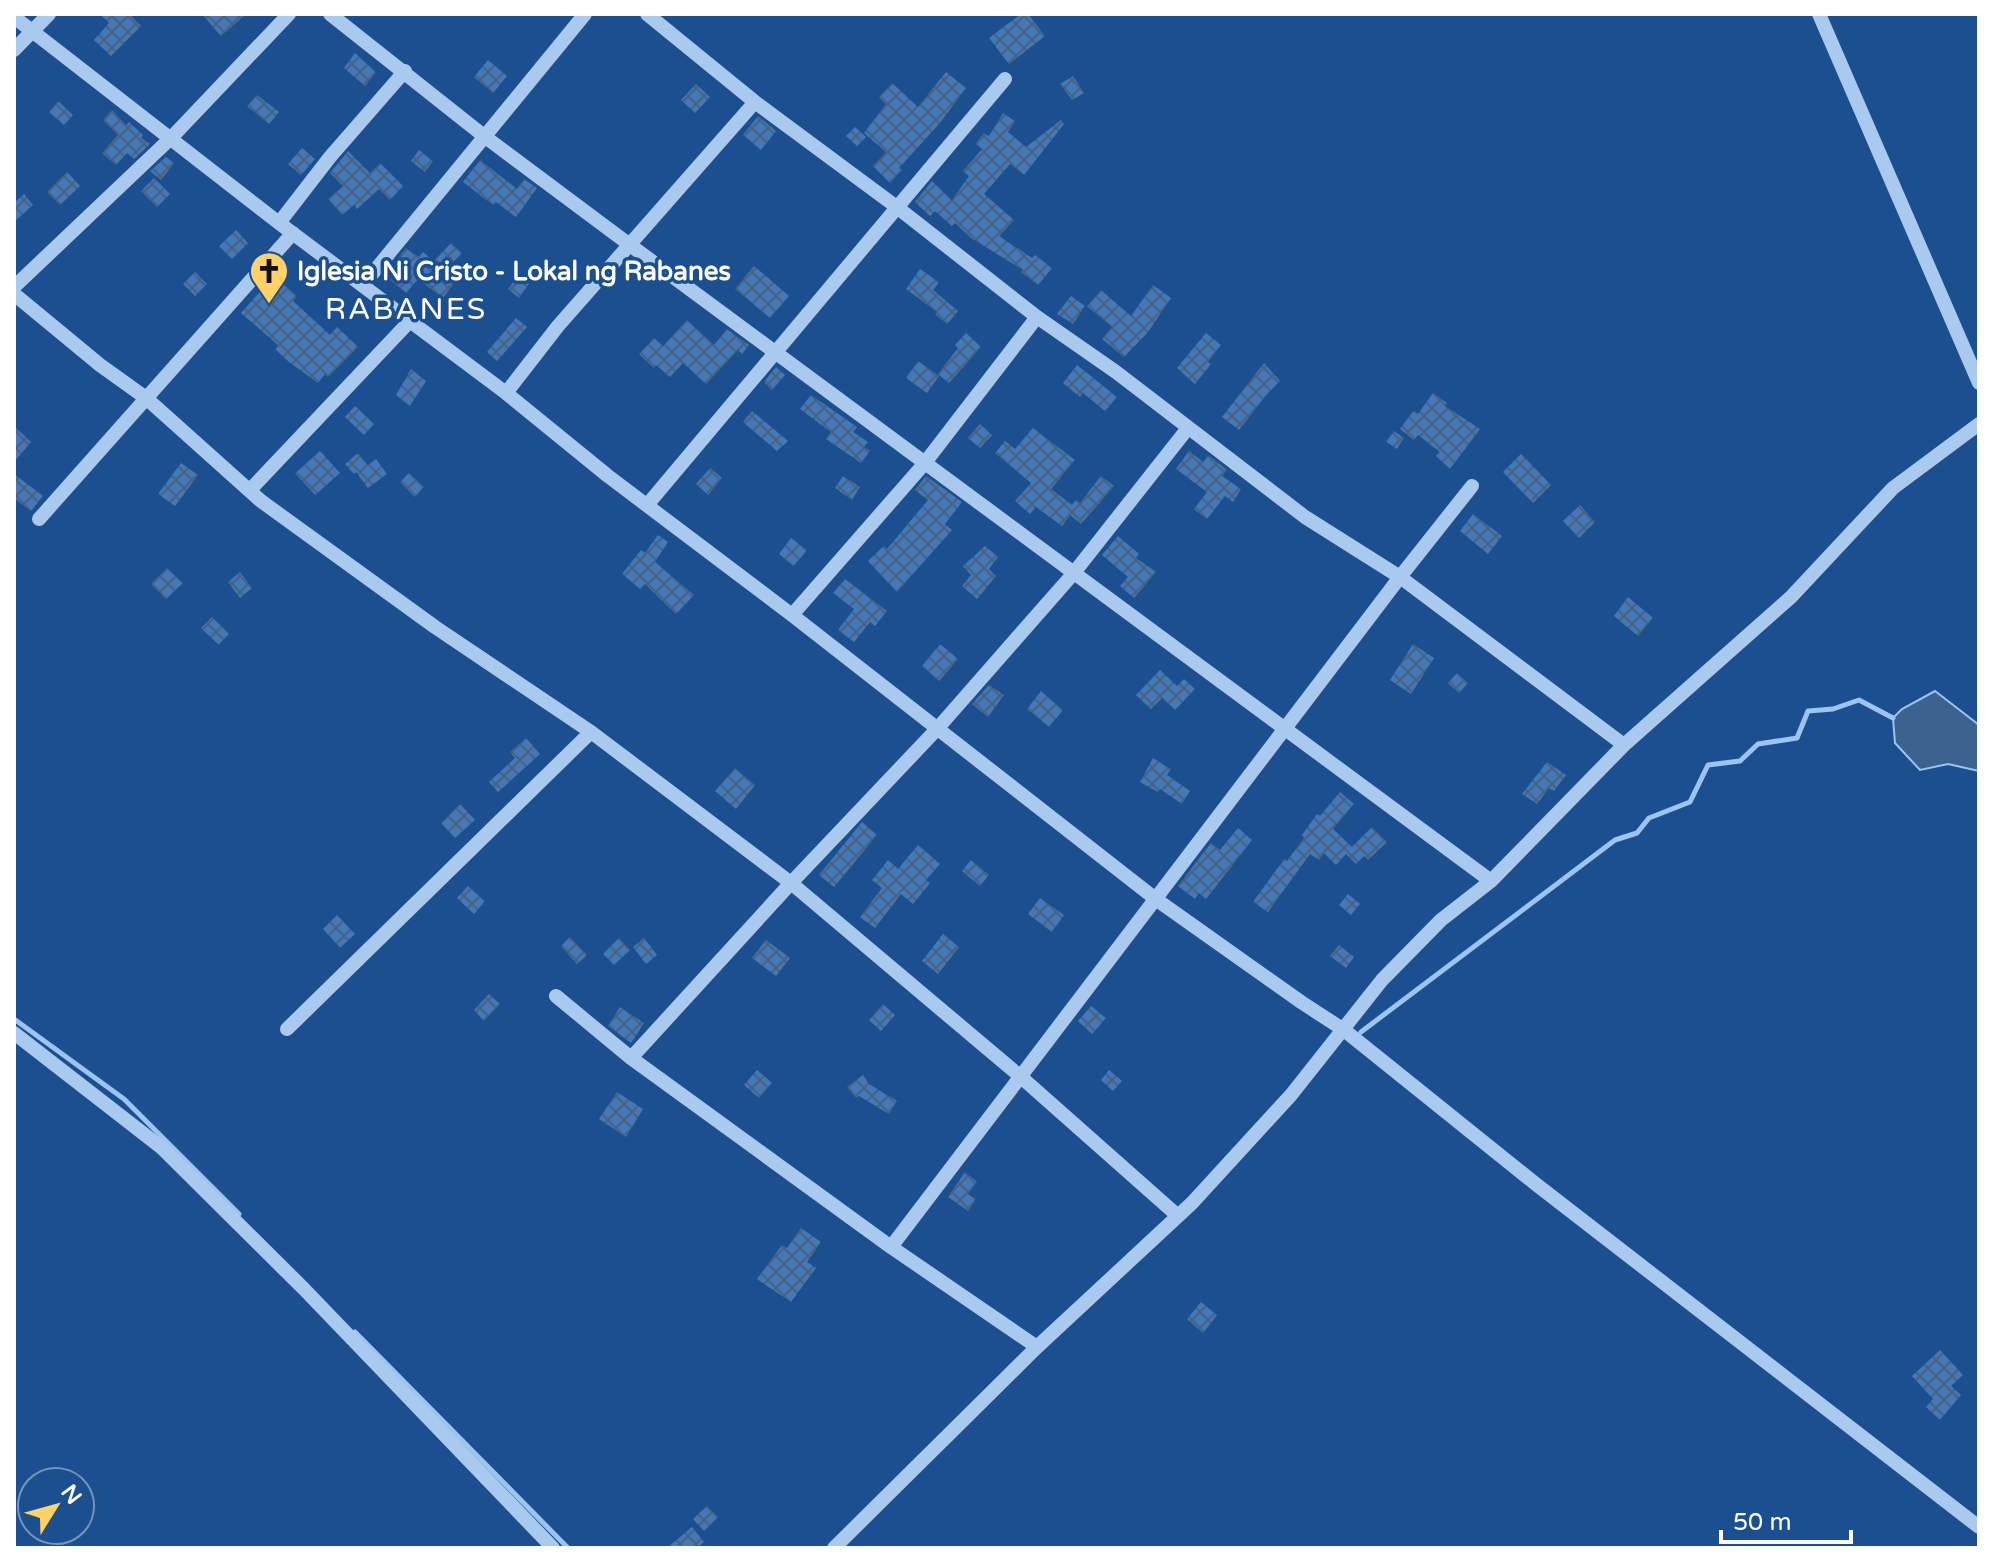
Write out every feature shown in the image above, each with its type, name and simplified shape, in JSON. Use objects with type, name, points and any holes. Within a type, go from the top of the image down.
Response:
[{"type":"street","points":[[14,50],[49,14]]},
{"type":"street","points":[[14,287],[172,137],[289,14]]},
{"type":"street","points":[[330,14],[484,136],[1491,881]]},
{"type":"street","points":[[363,285],[585,14]]},
{"type":"street","points":[[647,14],[755,102],[898,208],[1037,317],[1116,372],[1305,517],[1400,577],[1624,745]]},
{"type":"street","points":[[1819,14],[1979,383]]},
{"type":"street","points":[[14,17],[279,223],[506,393],[608,476],[792,615],[1157,900],[1344,1030],[1537,1185],[1979,1527]]},
{"type":"street","points":[[279,223],[330,157],[405,71]]},
{"type":"street","points":[[648,504],[1005,79]]},
{"type":"street","points":[[506,393],[558,326],[755,102]]},
{"type":"street","points":[[39,519],[293,233]]},
{"type":"street","points":[[14,294],[100,365],[146,398],[250,490],[435,627],[591,732],[791,883],[1021,1077],[1178,1216]]},
{"type":"street","points":[[792,615],[924,464],[1037,317]]},
{"type":"street","points":[[250,490],[410,321]]},
{"type":"street","points":[[834,1548],[1037,1347],[1178,1216],[1291,1095],[1382,980],[1441,920],[1491,881],[1624,745],[1791,597],[1893,488],[1979,424]]},
{"type":"street","points":[[631,1058],[937,729],[1073,574],[1188,428]]},
{"type":"street","points":[[891,1247],[1472,486]]},
{"type":"street","points":[[287,1029],[591,732]]},
{"type":"street","points":[[556,996],[631,1058],[891,1247],[1037,1347]]},
{"type":"street","points":[[14,1033],[162,1148],[304,1289],[553,1548]]},
{"type":"water","points":[[1935,691],[1979,725],[1979,771],[1948,764],[1920,770],[1895,743],[1893,718],[1902,709]]},
{"type":"building","points":[[100,14],[129,14],[141,26],[111,56],[94,40],[109,23]]},
{"type":"building","points":[[202,14],[246,14],[221,36]]},
{"type":"building","points":[[1021,14],[1028,14],[1045,36],[1009,64],[989,38]]},
{"type":"building","points":[[355,53],[376,72],[365,86],[344,68]]},
{"type":"building","points":[[488,60],[507,76],[493,93],[474,77]]},
{"type":"building","points":[[946,72],[966,88],[890,183],[873,166],[886,152],[864,133],[886,104],[879,97],[892,83],[918,107]]},
{"type":"building","points":[[1073,76],[1084,93],[1072,100],[1060,84]]},
{"type":"building","points":[[696,84],[710,97],[695,113],[681,100]]},
{"type":"building","points":[[257,95],[279,112],[269,124],[247,106]]},
{"type":"building","points":[[58,101],[73,115],[64,125],[49,112]]},
{"type":"building","points":[[112,110],[150,144],[134,159],[127,153],[116,165],[102,153],[118,135],[103,120]]},
{"type":"building","points":[[1003,113],[1015,121],[1008,132],[1026,147],[1061,120],[1064,124],[1024,175],[1010,164],[984,194],[1014,220],[999,236],[1052,268],[1038,285],[1021,272],[1023,270],[971,238],[955,223],[952,226],[935,211],[930,216],[915,202],[932,181],[952,200],[969,176],[963,171],[982,149],[975,144],[984,133],[989,136]]},
{"type":"building","points":[[758,116],[776,131],[761,150],[743,135]]},
{"type":"building","points":[[855,127],[866,137],[857,146],[846,136]]},
{"type":"building","points":[[302,148],[315,159],[301,175],[288,164]]},
{"type":"building","points":[[419,150],[433,161],[425,172],[411,161]]},
{"type":"building","points":[[348,151],[370,173],[380,163],[403,186],[390,200],[379,189],[357,209],[354,205],[342,215],[328,199],[343,186],[330,173]]},
{"type":"building","points":[[166,157],[174,163],[161,180],[150,171]]},
{"type":"building","points":[[480,160],[517,189],[524,179],[537,188],[516,217],[496,202],[493,205],[463,182]]},
{"type":"building","points":[[67,172],[80,186],[60,205],[47,192]]},
{"type":"building","points":[[154,178],[170,194],[157,207],[141,191]]},
{"type":"building","points":[[24,194],[33,205],[14,222],[14,203]]},
{"type":"building","points":[[236,230],[248,243],[232,259],[219,246]]},
{"type":"building","points":[[451,243],[462,253],[446,270],[457,279],[443,298],[418,279],[406,293],[390,280],[404,263],[397,259],[406,248],[419,257],[423,252],[434,261]]},
{"type":"building","points":[[754,266],[789,296],[770,318],[735,289]]},
{"type":"building","points":[[920,269],[939,282],[933,290],[958,311],[947,324],[935,314],[937,312],[906,289]]},
{"type":"building","points":[[195,272],[207,284],[195,296],[183,284]]},
{"type":"building","points":[[274,276],[297,296],[293,301],[330,335],[337,327],[358,347],[318,383],[289,362],[275,349],[278,345],[241,313]]},
{"type":"building","points":[[518,276],[529,284],[519,298],[508,289]]},
{"type":"building","points":[[1153,285],[1171,298],[1148,332],[1124,357],[1102,339],[1112,327],[1087,306],[1101,290],[1131,316]]},
{"type":"building","points":[[1071,296],[1085,306],[1073,324],[1057,314]]},
{"type":"building","points":[[516,318],[527,327],[497,361],[487,352]]},
{"type":"building","points":[[687,320],[714,345],[727,329],[749,345],[742,354],[738,350],[706,384],[683,363],[670,377],[639,354],[654,338],[663,346]]},
{"type":"building","points":[[966,333],[981,347],[949,383],[938,374]]},
{"type":"building","points":[[1206,333],[1221,345],[1195,384],[1177,368]]},
{"type":"building","points":[[918,361],[939,376],[927,393],[906,378]]},
{"type":"building","points":[[1264,363],[1280,381],[1239,430],[1222,417]]},
{"type":"building","points":[[1077,365],[1117,397],[1105,411],[1083,393],[1080,397],[1063,383]]},
{"type":"building","points":[[776,367],[785,375],[772,390],[764,382]]},
{"type":"building","points":[[411,369],[426,381],[410,406],[396,395]]},
{"type":"building","points":[[1433,393],[1447,403],[1445,406],[1480,429],[1450,469],[1436,456],[1440,452],[1418,435],[1414,440],[1400,429],[1413,411],[1418,414]]},
{"type":"building","points":[[811,395],[857,427],[853,432],[868,442],[864,447],[870,451],[861,463],[826,439],[831,432],[800,409]]},
{"type":"building","points":[[355,406],[374,424],[364,435],[345,417]]},
{"type":"building","points":[[752,411],[788,441],[777,451],[743,422]]},
{"type":"building","points":[[980,424],[992,435],[980,448],[968,438]]},
{"type":"building","points":[[14,426],[31,442],[14,462]]},
{"type":"building","points":[[1033,428],[1075,460],[1051,489],[1072,505],[1076,500],[1080,503],[1101,476],[1114,486],[1081,524],[1070,515],[1062,526],[1036,507],[1030,514],[1015,501],[1031,483],[995,453],[1005,441],[1015,449]]},
{"type":"building","points":[[1394,431],[1404,438],[1397,449],[1386,442]]},
{"type":"building","points":[[320,451],[340,473],[315,495],[295,473]]},
{"type":"building","points":[[1189,451],[1203,462],[1208,455],[1227,470],[1222,476],[1241,489],[1233,502],[1225,496],[1207,519],[1194,509],[1207,492],[1176,469]]},
{"type":"building","points":[[358,453],[368,465],[376,459],[387,474],[368,488],[356,472],[354,474],[345,464]]},
{"type":"building","points":[[1521,454],[1551,485],[1533,503],[1503,472]]},
{"type":"building","points":[[181,463],[198,475],[175,506],[158,494]]},
{"type":"building","points":[[710,468],[722,478],[708,495],[696,484]]},
{"type":"building","points":[[409,473],[424,487],[415,497],[400,482]]},
{"type":"building","points":[[14,474],[43,496],[31,511],[14,498]]},
{"type":"building","points":[[843,476],[860,487],[852,500],[835,488]]},
{"type":"building","points":[[926,476],[962,502],[945,524],[952,530],[897,592],[868,561],[884,546],[887,549],[928,500],[915,490]]},
{"type":"building","points":[[1580,505],[1595,522],[1579,538],[1563,521]]},
{"type":"building","points":[[1473,514],[1502,536],[1488,554],[1460,531]]},
{"type":"building","points":[[658,535],[668,542],[655,562],[694,595],[676,614],[645,584],[640,589],[622,574],[641,550],[645,553]]},
{"type":"building","points":[[1118,536],[1139,554],[1136,558],[1156,572],[1134,598],[1120,586],[1128,577],[1102,555]]},
{"type":"building","points":[[791,538],[807,550],[794,566],[779,554]]},
{"type":"building","points":[[985,546],[998,557],[989,569],[996,576],[977,599],[962,586],[971,575],[963,566]]},
{"type":"building","points":[[167,568],[183,583],[166,599],[151,584]]},
{"type":"building","points":[[240,572],[252,588],[240,598],[228,582]]},
{"type":"building","points":[[845,579],[887,611],[875,626],[870,622],[854,642],[838,630],[854,609],[833,593]]},
{"type":"building","points":[[1628,597],[1653,618],[1638,636],[1614,616]]},
{"type":"building","points":[[212,617],[229,634],[219,645],[201,628]]},
{"type":"building","points":[[940,644],[958,659],[939,681],[922,666]]},
{"type":"building","points":[[1413,644],[1434,658],[1411,694],[1390,680]]},
{"type":"building","points":[[1160,670],[1177,686],[1184,679],[1195,689],[1175,710],[1162,698],[1151,709],[1136,695]]},
{"type":"building","points":[[1457,673],[1468,683],[1459,693],[1448,683]]},
{"type":"building","points":[[989,685],[1004,695],[988,717],[972,704]]},
{"type":"building","points":[[1041,691],[1063,710],[1049,727],[1027,709]]},
{"type":"building","points":[[526,738],[540,754],[498,792],[489,782],[515,758],[510,752]]},
{"type":"building","points":[[1153,758],[1171,769],[1167,775],[1190,791],[1182,804],[1160,789],[1158,792],[1140,782]]},
{"type":"building","points":[[1547,762],[1566,775],[1554,791],[1549,788],[1537,804],[1522,794]]},
{"type":"building","points":[[735,768],[755,785],[736,809],[715,791]]},
{"type":"building","points":[[1340,792],[1354,804],[1333,829],[1352,847],[1372,827],[1387,842],[1368,860],[1364,856],[1356,864],[1346,854],[1336,865],[1324,853],[1319,860],[1310,854],[1268,912],[1253,902],[1284,859],[1287,861],[1304,838],[1302,835],[1317,814],[1320,816]]},
{"type":"building","points":[[460,804],[475,820],[455,838],[441,823]]},
{"type":"building","points":[[862,822],[877,835],[834,887],[819,875]]},
{"type":"building","points":[[1238,828],[1252,840],[1206,899],[1199,893],[1195,899],[1178,886],[1211,843],[1220,850]]},
{"type":"building","points":[[918,845],[940,864],[926,880],[930,883],[913,904],[901,894],[875,928],[860,917],[882,888],[872,880],[888,860],[898,869]]},
{"type":"building","points":[[971,860],[989,875],[980,886],[962,871]]},
{"type":"building","points":[[468,886],[485,901],[474,914],[457,898]]},
{"type":"building","points":[[1348,894],[1360,904],[1351,915],[1339,905]]},
{"type":"building","points":[[1040,898],[1064,915],[1052,932],[1028,914]]},
{"type":"building","points":[[337,915],[355,934],[340,948],[323,929]]},
{"type":"building","points":[[943,934],[959,947],[938,974],[922,961]]},
{"type":"building","points":[[570,937],[587,955],[577,964],[561,946]]},
{"type":"building","points":[[619,938],[630,950],[614,965],[603,954]]},
{"type":"building","points":[[644,938],[657,955],[646,964],[633,947]]},
{"type":"building","points":[[766,940],[790,958],[776,976],[752,958]]},
{"type":"building","points":[[1339,945],[1354,957],[1346,968],[1330,956]]},
{"type":"building","points":[[489,994],[500,1004],[484,1021],[474,1010]]},
{"type":"building","points":[[883,1004],[895,1015],[881,1031],[869,1020]]},
{"type":"building","points":[[1091,1006],[1106,1018],[1092,1034],[1078,1021]]},
{"type":"building","points":[[620,1007],[644,1023],[631,1043],[608,1026]]},
{"type":"building","points":[[757,1070],[772,1083],[759,1098],[744,1085]]},
{"type":"building","points":[[1109,1070],[1122,1081],[1113,1091],[1101,1080]]},
{"type":"building","points":[[863,1075],[869,1084],[897,1101],[889,1114],[859,1096],[856,1098],[847,1087]]},
{"type":"building","points":[[617,1092],[643,1109],[626,1137],[599,1119]]},
{"type":"building","points":[[965,1172],[977,1182],[968,1194],[976,1199],[968,1211],[948,1197]]},
{"type":"building","points":[[801,1228],[821,1242],[807,1262],[816,1268],[791,1302],[757,1279],[782,1245],[787,1248]]},
{"type":"building","points":[[1201,1302],[1217,1315],[1203,1333],[1187,1319]]},
{"type":"building","points":[[1940,1350],[1963,1375],[1951,1386],[1961,1395],[1940,1420],[1926,1407],[1933,1399],[1912,1376]]},
{"type":"building","points":[[707,1506],[718,1517],[704,1531],[693,1519]]},
{"type":"building","points":[[692,1527],[704,1542],[697,1548],[667,1548]]},
{"type":"waterway","points":[[1361,1032],[1615,840],[1637,833],[1649,818],[1690,802],[1708,765],[1740,761],[1758,744],[1797,738],[1808,711],[1833,709],[1859,700],[1893,718]]},
{"type":"waterway","points":[[14,1019],[124,1099],[239,1214]]},
{"type":"waterway","points":[[355,1332],[568,1548]]},
{"type":"place","name":"Iglesia Ni Cristo - Lokal ng Rabanes","points":[[269,305]]},
{"type":"district","name":"RABANES","points":[[406,309]]}]
